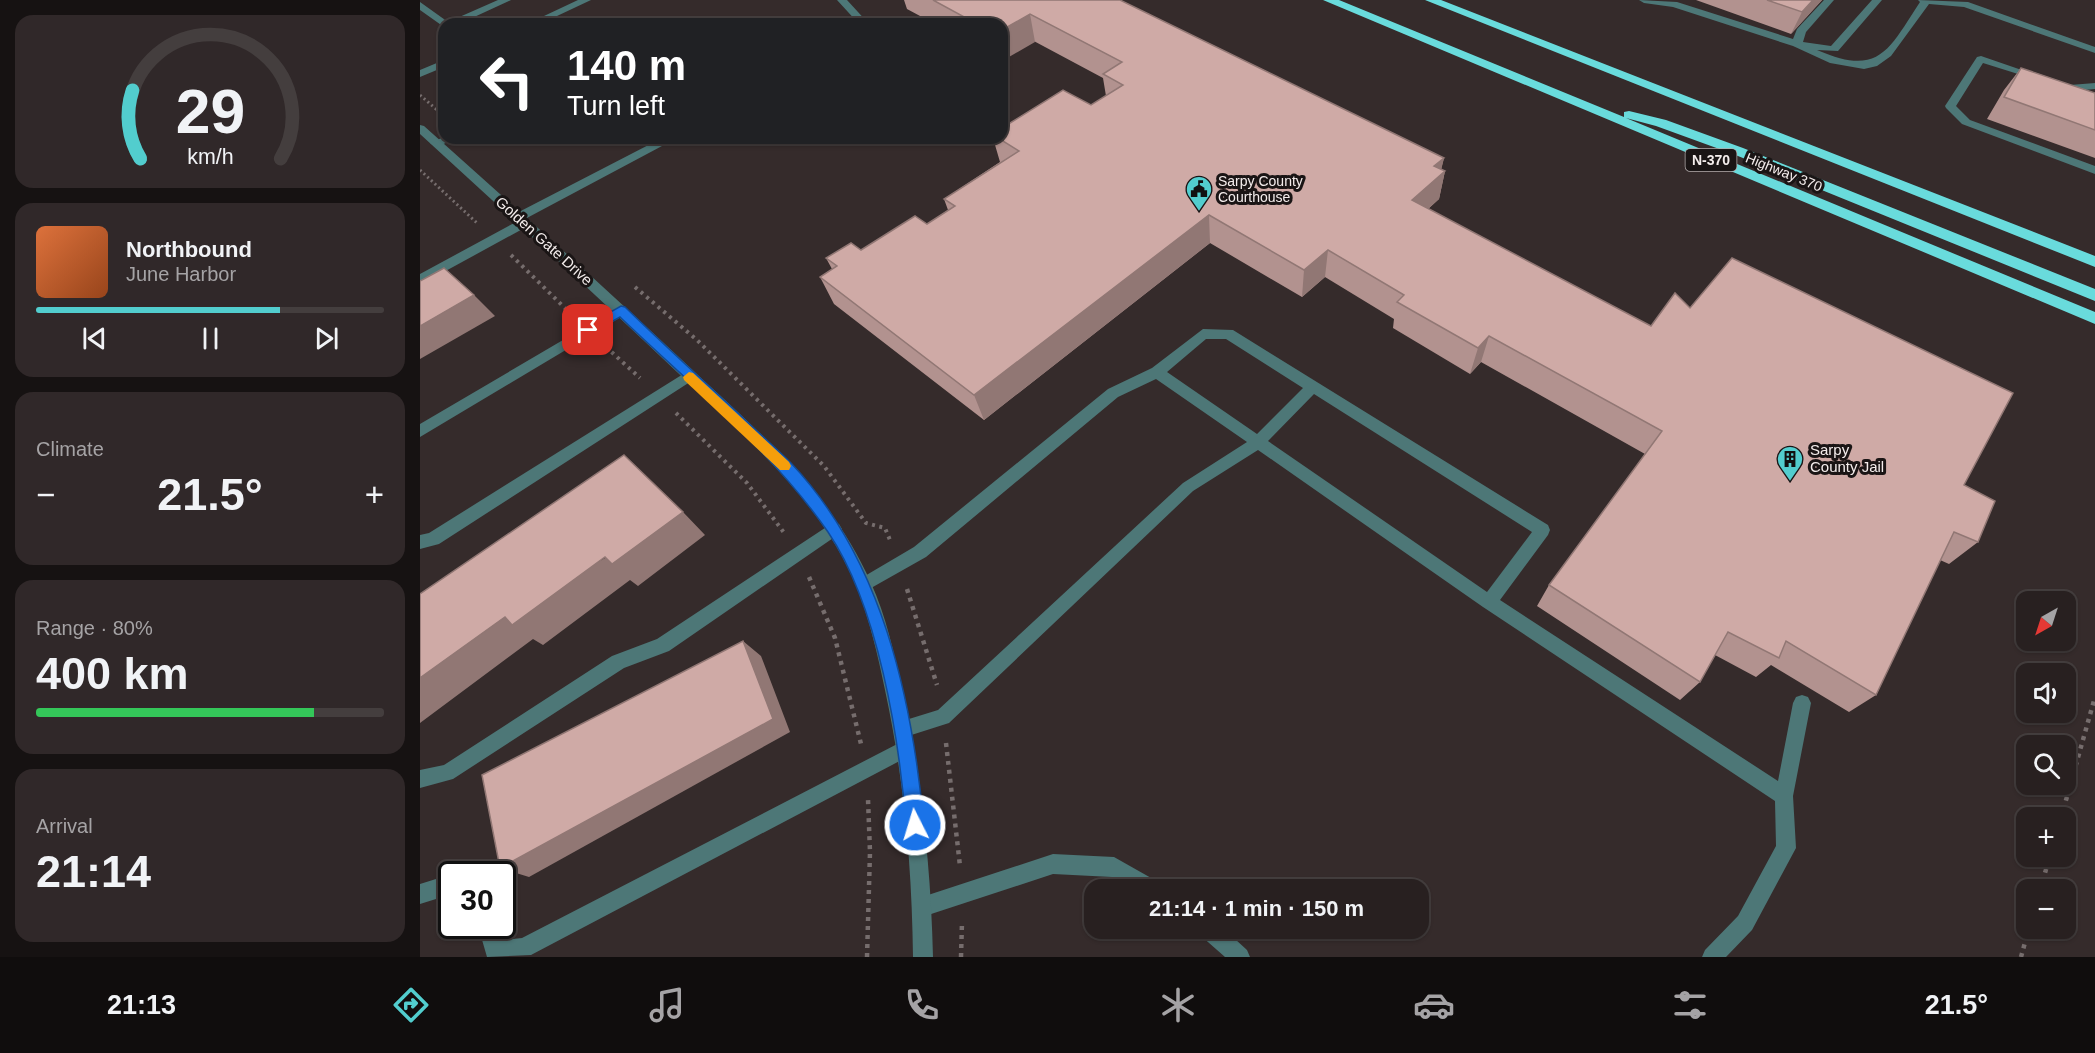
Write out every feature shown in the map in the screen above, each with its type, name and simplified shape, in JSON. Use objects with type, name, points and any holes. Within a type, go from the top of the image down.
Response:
[{"type":"highway","name":"Highway 370","points":[[1329,0],[2095,318]]},
{"type":"highway","name":"Highway 370","points":[[1431,0],[2095,262]]},
{"type":"highway","points":[[1569,100],[1660,123],[1738,151],[2095,295]]},
{"type":"street","points":[[426,0],[420,4],[438,18]]},
{"type":"street","points":[[465,18],[506,0]]},
{"type":"street","points":[[546,18],[586,0]]},
{"type":"street","points":[[844,0],[859,18]]},
{"type":"street","points":[[1644,0],[1674,4],[1797,44],[1844,64],[1873,64],[1887,55],[1924,0],[1969,2],[2095,50]]},
{"type":"street","points":[[1797,44],[1801,31],[1829,0]]},
{"type":"street","points":[[1797,44],[1834,49],[1877,0]]},
{"type":"street","points":[[2095,86],[2069,88],[1982,59],[1950,106],[1966,122],[2095,170]]},
{"type":"street","points":[[420,74],[438,66]]},
{"type":"street","name":"Golden Gate Drive","points":[[420,128],[621,310],[787,468],[834,530],[864,585],[883,642],[902,729],[911,783],[922,907],[923,957]]},
{"type":"street","points":[[420,280],[660,144]]},
{"type":"street","points":[[420,431],[621,310]]},
{"type":"street","points":[[864,585],[920,552],[1113,393],[1158,372],[1203,334],[1228,334],[1542,530],[1489,602]]},
{"type":"street","points":[[1158,372],[1489,602],[1784,796]]},
{"type":"street","points":[[420,542],[433,539],[688,376]]},
{"type":"street","points":[[902,729],[943,717],[1188,487],[1258,442],[1313,386]]},
{"type":"street","points":[[420,779],[447,773],[618,662],[663,645],[834,530]]},
{"type":"street","points":[[1712,957],[1745,923],[1786,848],[1784,796],[1802,703]]},
{"type":"street","points":[[492,939],[495,951],[524,948],[905,749]]},
{"type":"street","points":[[922,907],[1053,864],[1114,867],[1134,879]]},
{"type":"street","points":[[420,894],[438,888]]},
{"type":"street","points":[[1219,939],[1240,957]]},
{"type":"path","points":[[420,95],[438,112]]},
{"type":"path","points":[[420,170],[658,395],[747,483],[799,554],[835,638],[867,769],[870,852],[867,957]]},
{"type":"path","points":[[2064,807],[2095,697]]},
{"type":"path","points":[[2021,957],[2026,939]]},
{"type":"building","points":[[933,0],[1120,0],[1444,158],[1434,166],[1445,171],[1412,200],[1651,326],[1675,293],[1690,308],[1732,258],[2013,393],[1964,485],[1995,501],[1978,542],[1954,532],[1876,695],[1786,641],[1779,658],[1728,632],[1700,682],[1549,585],[1662,431],[1489,336],[1478,348],[1397,302],[1404,295],[1328,250],[1304,270],[1209,215],[974,395],[820,277],[837,266],[826,258],[851,243],[861,250],[915,216],[927,224],[955,206],[944,199],[1019,151],[1008,144],[1008,124],[1063,90],[1091,105],[1123,85],[1103,74],[1122,62],[1030,14],[1008,27],[1008,18],[966,18]]},
{"type":"building","points":[[1767,0],[1813,0],[1802,12]]},
{"type":"building","points":[[2021,68],[2095,93],[2095,130],[2004,97]]},
{"type":"building","points":[[444,268],[474,295],[420,326],[420,281]]},
{"type":"building","points":[[624,455],[683,512],[612,564],[605,557],[512,625],[505,617],[420,678],[420,594]]},
{"type":"building","points":[[743,641],[773,719],[513,861],[499,861],[482,775]]},
{"type":"slow traffic","points":[[689,377],[785,466]]},
{"type":"place","name":"Sarpy County Courthouse","points":[[1199,212]]},
{"type":"place","name":"Sarpy County Jail","points":[[1790,482]]},
{"type":"route","points":[[588,330],[621,310],[787,468],[834,530],[864,585],[883,642],[902,729],[915,825]]}]
